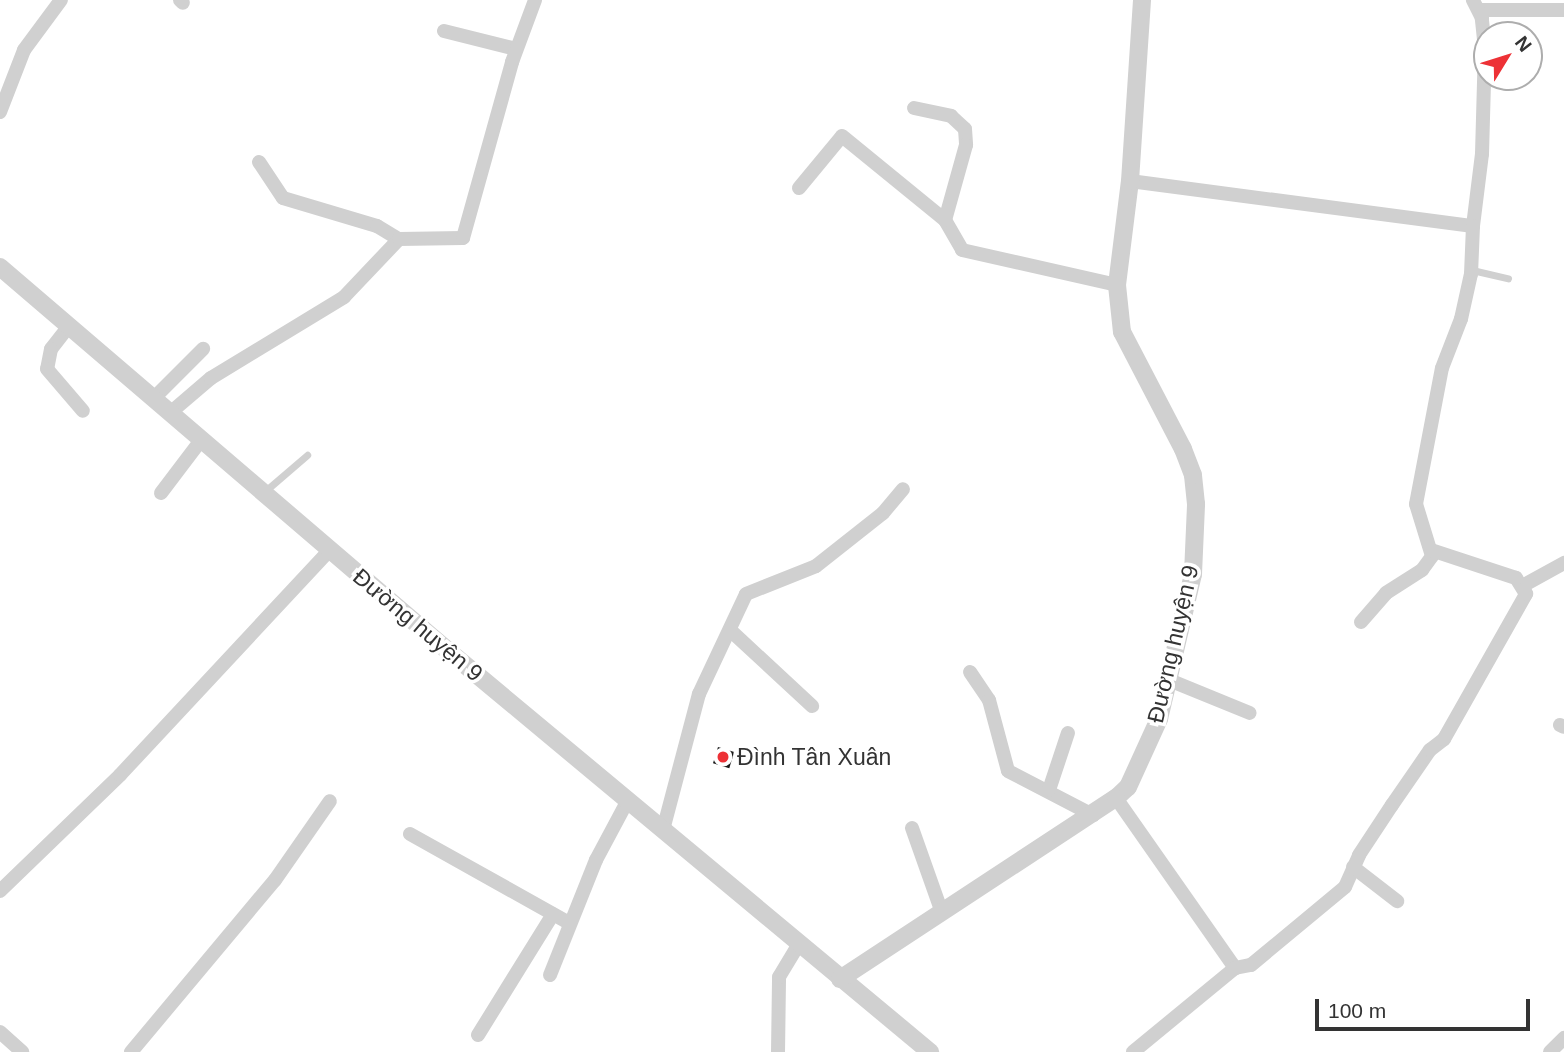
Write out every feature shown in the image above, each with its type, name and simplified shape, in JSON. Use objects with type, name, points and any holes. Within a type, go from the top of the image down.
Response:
[{"type":"street","points":[[0,112],[24,50],[61,0]]},
{"type":"street","points":[[170,413],[211,378],[344,297],[399,239],[411,236],[458,240],[468,230],[516,49],[535,0]]},
{"type":"street","name":"Đường huyện 9","points":[[840,979],[941,910],[1116,799],[1146,753],[1169,680],[1193,574],[1193,475],[1175,433],[1129,353],[1122,332],[1117,285],[1130,181],[1142,0]]},
{"type":"street","points":[[1361,622],[1386,593],[1428,564],[1431,550],[1416,503],[1442,368],[1461,319],[1471,270],[1473,226],[1482,153],[1485,49],[1476,5],[1564,10]]},
{"type":"street","points":[[444,31],[516,49]]},
{"type":"street","points":[[914,108],[951,117],[965,129],[966,145],[945,220],[947,230],[967,253],[1117,285]]},
{"type":"street","points":[[799,188],[842,136],[945,220]]},
{"type":"street","points":[[259,162],[282,198],[377,226],[399,239]]},
{"type":"street","points":[[1130,181],[1473,226]]},
{"type":"street","name":"Đường huyện 9","points":[[0,267],[627,802],[930,1052]]},
{"type":"street","points":[[69,326],[51,349],[47,369],[83,411]]},
{"type":"street","points":[[153,399],[203,349]]},
{"type":"street","points":[[160,493],[202,439]]},
{"type":"street","points":[[663,830],[699,694],[750,590],[816,566],[883,513],[904,489]]},
{"type":"street","points":[[0,891],[129,766],[330,550]]},
{"type":"street","points":[[1133,1052],[1235,968],[1251,965],[1345,887],[1353,867],[1415,772],[1444,739],[1526,594],[1524,585],[1516,578],[1431,550]]},
{"type":"street","points":[[1524,585],[1564,563]]},
{"type":"street","points":[[730,630],[812,706]]},
{"type":"street","points":[[970,672],[989,700],[1008,771],[1093,815]]},
{"type":"street","points":[[1169,680],[1250,713]]},
{"type":"street","points":[[1049,790],[1068,733]]},
{"type":"street","points":[[1116,799],[1235,968]]},
{"type":"street","points":[[131,1052],[275,880],[330,801]]},
{"type":"street","points":[[550,975],[569,923],[627,802]]},
{"type":"street","points":[[912,828],[941,910]]},
{"type":"street","points":[[410,834],[569,923]]},
{"type":"street","points":[[1353,867],[1397,901]]},
{"type":"street","points":[[478,1035],[553,914]]},
{"type":"street","points":[[778,1052],[779,977],[798,945]]},
{"type":"street","points":[[0,1032],[22,1052]]},
{"type":"street","points":[[1550,1052],[1564,1038]]},
{"type":"lane","points":[[1471,270],[1508,278]]},
{"type":"lane","points":[[264,493],[307,455]]},
{"type":"building","name":"Đình Tân Xuân","points":[[718,747],[734,752],[729,768],[713,763]]},
{"type":"place","name":"Đình Tân Xuân","points":[[723,757]]}]
